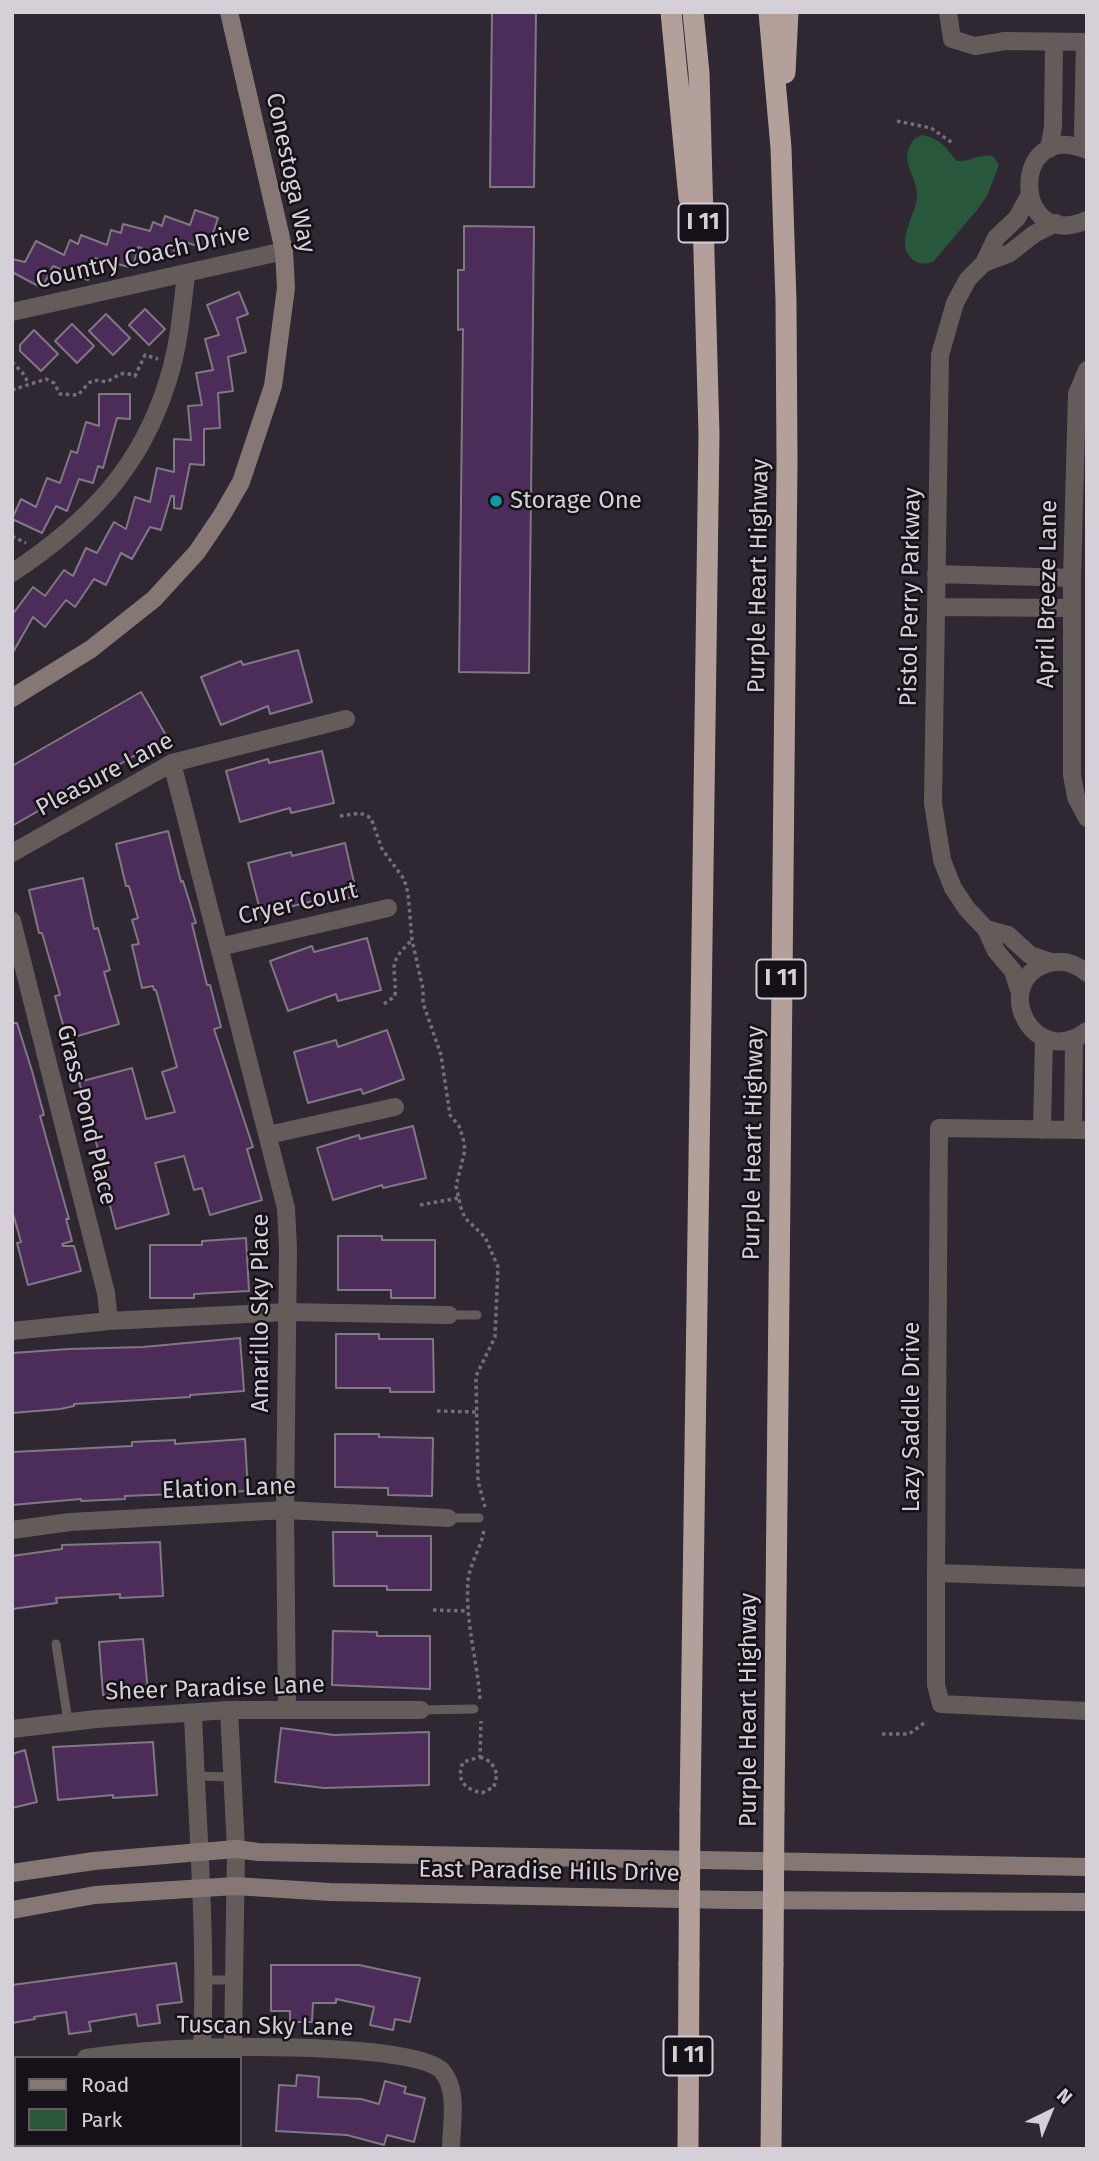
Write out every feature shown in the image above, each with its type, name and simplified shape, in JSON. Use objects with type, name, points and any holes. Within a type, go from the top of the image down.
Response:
[{"type":"highway","points":[[671,12],[686,154],[709,434]]},
{"type":"highway","name":"I 11","points":[[688,2149],[690,1810],[709,434],[699,73],[693,12]]},
{"type":"highway","name":"Purple Heart Highway","points":[[769,12],[781,148],[788,461],[771,2149]]},
{"type":"highway","points":[[781,148],[788,12]]},
{"type":"street","name":"Conestoga Way","points":[[12,698],[91,649],[154,599],[197,552],[241,482],[273,386],[286,288],[284,251],[229,12]]},
{"type":"street","points":[[947,12],[952,39],[975,46],[1005,41],[1086,42],[1083,132],[1086,150],[1063,145],[1049,149],[1037,159],[1028,176],[1029,196],[1038,212],[1056,223],[1076,224],[1087,220]]},
{"type":"street","points":[[1049,149],[1053,127],[1054,42]]},
{"type":"street","name":"Pistol Perry Parkway","points":[[1029,196],[1017,218],[996,239],[984,262],[968,279],[955,303],[940,355],[933,803],[942,860],[953,888],[967,909],[986,929],[996,951],[1013,971],[1020,993],[1023,1017],[1028,1026],[1044,1038]]},
{"type":"street","name":"Pistol Perry Parkway","points":[[984,262],[1010,253],[1034,234],[1056,223]]},
{"type":"street","name":"Country Coach Drive","points":[[12,312],[284,251]]},
{"type":"street","points":[[12,573],[79,523],[111,488],[136,451],[155,415],[169,379],[186,274]]},
{"type":"street","name":"April Breeze Lane","points":[[1087,370],[1077,394],[1080,499],[1072,578],[1079,685],[1072,775],[1076,797],[1087,818]]},
{"type":"street","points":[[936,574],[1072,578]]},
{"type":"street","points":[[936,607],[1072,608]]},
{"type":"street","name":"Pleasure Lane","points":[[12,853],[189,757],[346,719]]},
{"type":"street","name":"Amarillo Sky Place","points":[[172,764],[286,1208],[287,1709]]},
{"type":"street","name":"Cryer Court","points":[[219,947],[388,908]]},
{"type":"street","name":"Grass Pond Place","points":[[12,920],[106,1293],[109,1321]]},
{"type":"street","name":"Pistol Perry Parkway","points":[[986,929],[1008,936],[1030,955],[1051,962],[1071,963],[1087,972]]},
{"type":"street","points":[[1020,993],[1033,971],[1051,962]]},
{"type":"street","points":[[1080,1035],[1080,1130],[1042,1130],[1044,1038],[1058,1041],[1080,1035]]},
{"type":"street","points":[[268,1135],[395,1107]]},
{"type":"street","name":"Lazy Saddle Drive","points":[[1042,1130],[939,1128],[936,1685],[941,1704],[1087,1712]]},
{"type":"street","points":[[12,1331],[109,1321],[287,1312],[449,1315]]},
{"type":"street","name":"Elation Lane","points":[[12,1530],[70,1522],[285,1510],[448,1518]]},
{"type":"street","points":[[936,1573],[1087,1578]]},
{"type":"street","points":[[229,1710],[236,1849],[233,2048]]},
{"type":"street","name":"Sheer Paradise Lane","points":[[12,1729],[68,1721],[229,1710],[421,1710]]},
{"type":"street","points":[[193,1713],[204,1928],[202,2048]]},
{"type":"street","name":"East Paradise Hills Drive","points":[[12,1873],[48,1866],[200,1850],[236,1849],[258,1852],[1087,1867]]},
{"type":"street","name":"East Paradise Hills Drive","points":[[12,1910],[95,1895],[235,1886],[330,1892],[732,1900],[1087,1902]]},
{"type":"street","name":"Tuscan Sky Lane","points":[[109,2056],[233,2048],[317,2049],[418,2059],[441,2069],[447,2079],[452,2094],[451,2149]]},
{"type":"lane","points":[[449,1315],[477,1315]]},
{"type":"lane","points":[[448,1518],[479,1518]]},
{"type":"lane","points":[[56,1644],[68,1721]]},
{"type":"lane","points":[[421,1710],[474,1709]]},
{"type":"lane","points":[[196,1776],[232,1777]]},
{"type":"lane","points":[[204,1980],[234,1980]]},
{"type":"path","points":[[897,121],[931,128],[954,144]]},
{"type":"path","points":[[12,390],[50,379],[60,394],[78,395],[90,381],[96,379],[106,382],[120,373],[135,376],[145,355],[160,359]]},
{"type":"path","points":[[12,362],[29,384]]},
{"type":"path","points":[[12,536],[30,545]]},
{"type":"path","points":[[384,1004],[395,996],[392,971],[394,961],[412,940]]},
{"type":"path","points":[[420,1205],[459,1198]]},
{"type":"path","points":[[437,1411],[476,1412]]},
{"type":"path","points":[[433,1610],[468,1611]]},
{"type":"path","points":[[882,1734],[909,1734],[927,1721]]},
{"type":"green space","points":[[922,135],[938,141],[957,161],[988,155],[993,156],[999,165],[987,196],[977,210],[933,262],[925,264],[912,259],[905,245],[917,196],[907,155],[914,139]]},
{"type":"building","points":[[492,12],[536,12],[534,187],[490,187]]},
{"type":"building","points":[[195,210],[218,218],[208,249],[178,240],[171,259],[138,247],[133,268],[94,258],[89,268],[93,269],[88,280],[53,266],[42,288],[12,272],[12,259],[25,262],[36,241],[64,255],[70,240],[78,244],[81,235],[107,245],[111,230],[121,233],[123,224],[150,231],[153,222],[162,226],[165,216],[190,225]]},
{"type":"building","name":"Storage One","points":[[464,226],[534,227],[529,673],[459,672],[463,329],[458,330],[458,270],[464,270]]},
{"type":"building","points":[[239,292],[248,314],[237,318],[246,352],[228,357],[233,391],[218,393],[220,428],[204,429],[204,465],[190,464],[181,509],[174,508],[174,496],[171,496],[161,530],[150,527],[132,559],[121,553],[106,585],[94,579],[75,607],[66,600],[45,627],[33,617],[12,654],[12,615],[33,587],[45,596],[64,570],[73,576],[86,548],[97,553],[114,522],[126,529],[135,497],[150,502],[157,468],[174,472],[174,439],[191,440],[188,406],[202,405],[196,373],[213,370],[205,339],[219,335],[207,305]]},
{"type":"building","points":[[145,309],[165,329],[149,345],[129,325]]},
{"type":"building","points":[[106,314],[130,338],[113,355],[89,331]]},
{"type":"building","points":[[72,324],[94,346],[77,363],[55,341]]},
{"type":"building","points":[[34,330],[58,354],[41,371],[20,351],[20,345]]},
{"type":"building","points":[[99,394],[130,394],[130,419],[117,418],[103,468],[98,466],[93,483],[79,479],[67,511],[56,506],[42,533],[12,519],[21,499],[36,507],[47,478],[60,483],[71,451],[77,453],[86,422],[99,426]]},
{"type":"building","points":[[298,650],[312,702],[270,714],[268,706],[221,725],[201,677],[241,661],[243,665]]},
{"type":"building","points":[[141,692],[167,737],[12,826],[12,766]]},
{"type":"building","points":[[322,751],[334,803],[291,813],[290,808],[240,822],[226,771],[268,759],[269,763]]},
{"type":"building","points":[[168,831],[181,882],[183,881],[196,923],[192,924],[221,1027],[214,1029],[253,1147],[247,1149],[262,1200],[210,1215],[202,1188],[194,1190],[184,1156],[155,1163],[169,1214],[116,1229],[105,1186],[108,1185],[79,1082],[132,1068],[146,1119],[175,1112],[162,1072],[177,1067],[156,990],[153,986],[142,988],[132,945],[139,944],[132,920],[138,918],[129,886],[126,886],[116,844]]},
{"type":"building","points":[[345,843],[357,896],[314,906],[313,901],[261,914],[248,863]]},
{"type":"building","points":[[83,878],[94,929],[98,928],[110,970],[104,972],[119,1024],[67,1039],[55,996],[60,995],[42,933],[39,933],[29,890]]},
{"type":"building","points":[[367,938],[381,990],[338,1001],[336,994],[288,1011],[270,961],[312,946],[314,952]]},
{"type":"building","points":[[12,1023],[17,1023],[32,1071],[44,1115],[40,1116],[69,1219],[66,1219],[72,1241],[62,1244],[74,1246],[81,1271],[28,1285],[17,1243],[21,1242],[12,1210]]},
{"type":"building","points":[[387,1030],[404,1079],[363,1094],[361,1089],[308,1103],[294,1052],[336,1040],[338,1047]]},
{"type":"building","points":[[413,1126],[426,1178],[383,1188],[382,1185],[333,1200],[317,1148],[359,1135],[360,1139]]},
{"type":"building","points":[[338,1236],[382,1236],[382,1240],[435,1240],[435,1298],[391,1298],[391,1290],[338,1290]]},
{"type":"building","points":[[246,1238],[249,1291],[194,1294],[194,1298],[150,1298],[150,1245],[202,1245],[202,1241]]},
{"type":"building","points":[[336,1334],[379,1334],[379,1339],[433,1339],[434,1392],[390,1392],[390,1388],[336,1388]]},
{"type":"building","points":[[240,1338],[244,1391],[74,1404],[60,1409],[12,1413],[12,1353],[143,1347]]},
{"type":"building","points":[[335,1434],[433,1438],[432,1496],[388,1495],[388,1488],[335,1487]]},
{"type":"building","points":[[245,1439],[248,1491],[125,1496],[125,1499],[81,1499],[12,1505],[12,1452],[132,1446],[132,1442],[175,1440],[175,1444]]},
{"type":"building","points":[[333,1532],[377,1532],[377,1536],[431,1536],[431,1590],[387,1590],[387,1586],[334,1586]]},
{"type":"building","points":[[160,1542],[163,1596],[120,1598],[120,1594],[56,1598],[57,1603],[12,1609],[12,1556],[62,1549],[62,1545]]},
{"type":"building","points":[[333,1631],[377,1632],[377,1636],[430,1636],[430,1689],[332,1685]]},
{"type":"building","points":[[143,1639],[148,1692],[103,1695],[99,1642]]},
{"type":"building","points":[[281,1728],[334,1735],[429,1732],[429,1785],[324,1788],[275,1782]]},
{"type":"building","points":[[153,1742],[157,1795],[113,1798],[113,1795],[58,1800],[53,1747]]},
{"type":"building","points":[[25,1750],[37,1802],[12,1808],[12,1754]]},
{"type":"building","points":[[176,1963],[182,2002],[157,2005],[160,2023],[138,2026],[136,2014],[89,2022],[91,2031],[69,2034],[66,2012],[12,2023],[12,1985]]},
{"type":"building","points":[[271,1965],[359,1965],[420,1978],[410,2022],[395,2019],[393,2030],[370,2025],[374,2007],[336,1999],[336,2003],[313,2003],[312,2022],[290,2022],[290,2011],[271,2011]]},
{"type":"building","points":[[297,2075],[319,2077],[318,2097],[361,2099],[379,2104],[385,2081],[406,2087],[404,2093],[425,2098],[414,2142],[387,2135],[384,2145],[347,2135],[276,2131],[279,2085],[296,2086]]},
{"type":"place","name":"Storage One","points":[[496,501]]}]
